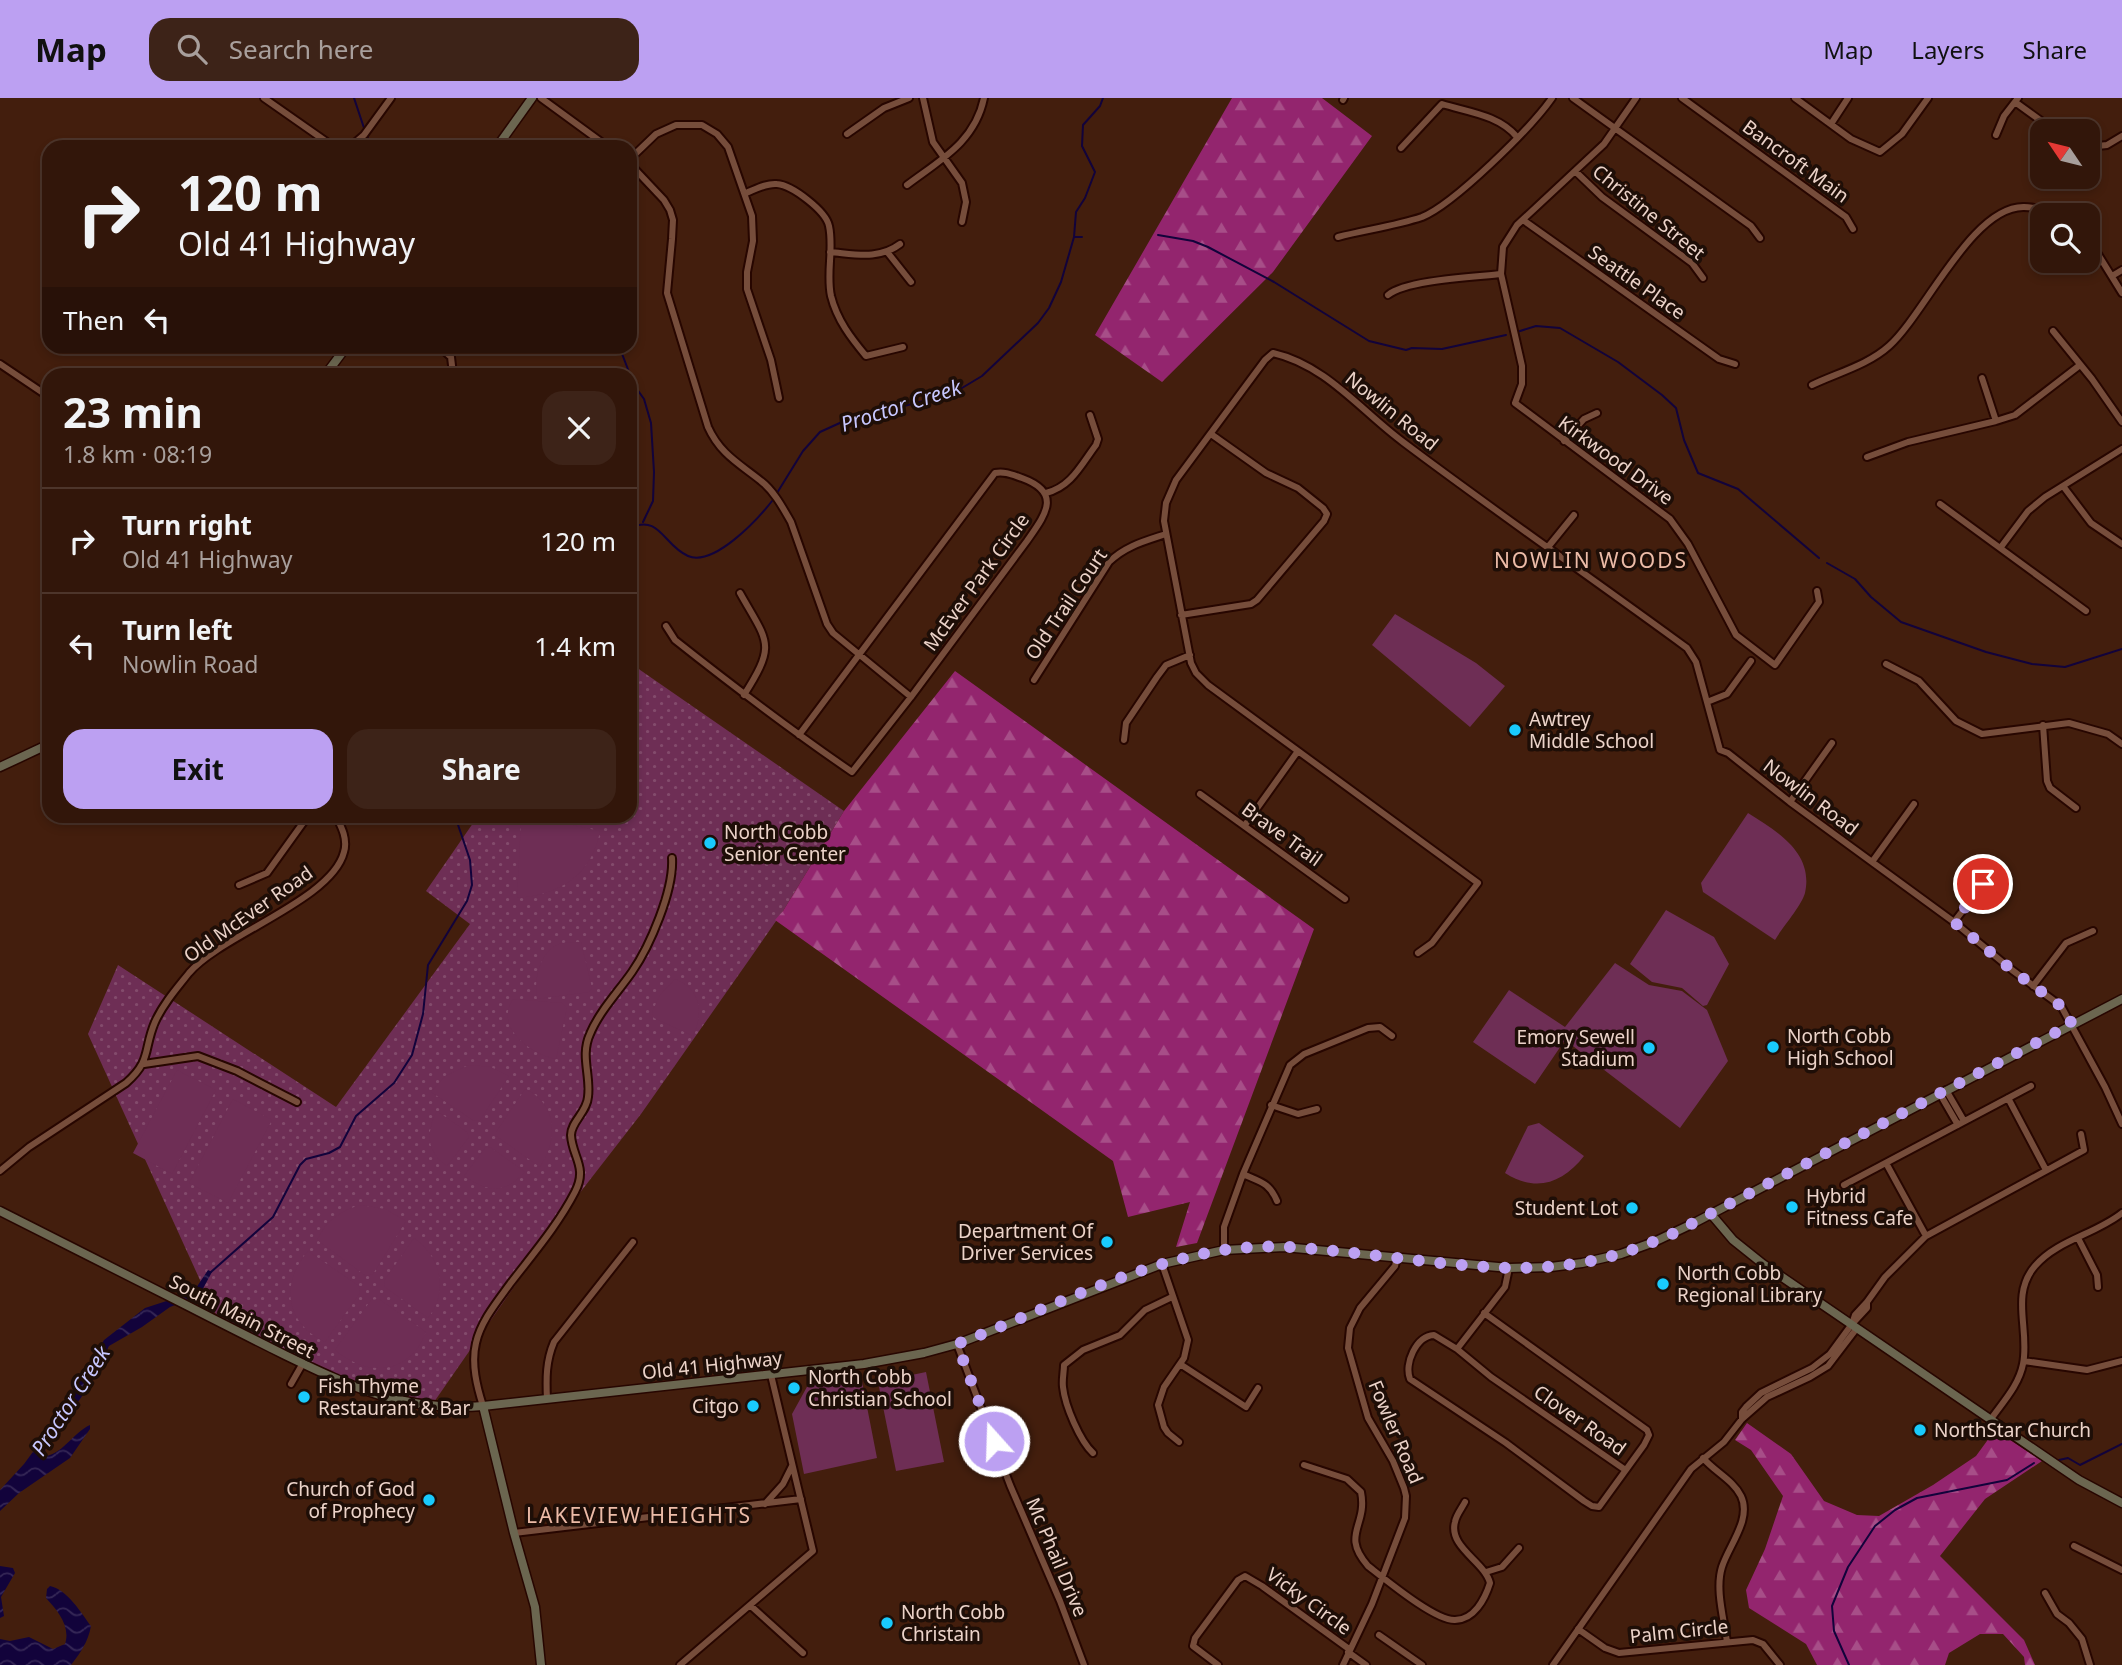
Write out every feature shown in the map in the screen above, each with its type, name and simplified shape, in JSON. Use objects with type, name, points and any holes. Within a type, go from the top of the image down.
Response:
[{"type":"main road","points":[[502,140],[532,98]]},
{"type":"main road","points":[[0,767],[42,747]]},
{"type":"main road","name":"Old 41 Highway","points":[[483,1406],[889,1360],[957,1344],[1162,1264],[1224,1250],[1284,1247],[1509,1268],[1567,1265],[1621,1254],[1672,1234],[2122,999]]},
{"type":"main road","name":"South Main Street","points":[[0,1211],[356,1388],[384,1398],[445,1407],[483,1406]]},
{"type":"main road","points":[[1711,1214],[1729,1236],[1748,1252],[2090,1488],[2122,1503]]},
{"type":"main road","points":[[483,1406],[514,1533],[536,1607],[541,1665]]},
{"type":"street","points":[[264,98],[324,140]]},
{"type":"street","points":[[358,140],[391,98]]},
{"type":"street","points":[[541,98],[598,140]]},
{"type":"street","points":[[847,134],[884,108],[909,98]]},
{"type":"street","points":[[923,98],[933,142],[962,183],[966,197],[962,222]]},
{"type":"street","points":[[907,185],[965,139],[981,113],[984,98]]},
{"type":"street","points":[[1338,237],[1421,217],[1434,211],[1454,197],[1517,137],[1552,98]]},
{"type":"street","points":[[1573,98],[1751,226],[1760,238]]},
{"type":"street","points":[[1388,295],[1416,284],[1500,274],[1503,247],[1511,232],[1604,144],[1636,98]]},
{"type":"street","name":"Bancroft Main","points":[[1682,98],[1846,217],[1853,229]]},
{"type":"street","points":[[1795,98],[1852,139],[1880,152],[1902,134],[1928,98]]},
{"type":"street","points":[[1831,124],[1849,98]]},
{"type":"street","points":[[1996,135],[2004,116],[2017,100],[2040,119]]},
{"type":"street","points":[[1401,148],[1442,104],[1489,117],[1517,137]]},
{"type":"street","points":[[637,154],[656,134],[685,124],[702,125],[717,134],[728,147],[746,193],[754,229],[747,289],[771,360],[779,398]]},
{"type":"street","points":[[2100,146],[2107,145],[2122,136]]},
{"type":"street","points":[[637,170],[664,200],[673,220],[667,293],[710,434],[723,453],[763,482],[784,509],[827,624],[833,633],[911,697]]},
{"type":"street","name":"Christine Street","points":[[1576,172],[1602,197],[1692,262],[1703,278]]},
{"type":"street","points":[[746,193],[772,184],[782,185],[793,190],[824,214],[830,226],[828,275],[832,298],[849,337],[866,356],[903,347]]},
{"type":"street","points":[[1812,385],[1866,362],[1887,348],[1974,234],[1992,219],[2022,206],[2030,207]]},
{"type":"street","name":"Seattle Place","points":[[1523,219],[1719,359],[1735,363]]},
{"type":"street","points":[[830,252],[867,256],[888,253],[900,244]]},
{"type":"street","points":[[888,253],[911,282]]},
{"type":"street","points":[[2100,257],[2122,293]]},
{"type":"street","points":[[2112,276],[2122,270]]},
{"type":"street","name":"Kirkwood Drive","points":[[1500,274],[1522,366],[1522,384],[1515,400],[1518,407],[1670,519],[1688,544],[1736,635],[1775,665],[1819,601],[1817,592]]},
{"type":"street","points":[[2053,331],[2122,422]]},
{"type":"street","name":"Nowlin Road","points":[[1418,953],[1432,943],[1478,883],[1208,685],[1196,673],[1190,656],[1166,534],[1166,503],[1176,480],[1265,360],[1273,353],[1287,356],[1316,370],[1401,441],[1687,648],[1696,662],[1720,750],[1728,753],[1790,802],[1954,922],[2061,1006],[2122,1124]]},
{"type":"street","points":[[0,364],[42,392]]},
{"type":"street","points":[[1867,457],[1908,442],[2015,415],[2080,365]]},
{"type":"street","points":[[1982,378],[1996,421]]},
{"type":"street","points":[[1564,441],[1584,419],[1597,413]]},
{"type":"street","points":[[799,735],[995,473],[1002,472],[1033,482],[1046,493],[1059,490],[1066,485],[1096,445],[1098,439],[1090,415]]},
{"type":"street","points":[[1181,615],[1251,604],[1257,600],[1327,514],[1298,488],[1266,474],[1211,434]]},
{"type":"street","points":[[2001,547],[2028,511],[2122,449]]},
{"type":"street","points":[[2063,486],[2091,523],[2122,544]]},
{"type":"street","name":"McEver Park Circle","points":[[666,626],[675,640],[744,695],[852,772],[911,697],[1045,515],[1048,498],[1046,493]]},
{"type":"street","points":[[1940,504],[2086,611]]},
{"type":"street","points":[[1548,547],[1574,514]]},
{"type":"street","name":"Old Trail Court","points":[[1034,680],[1109,562],[1135,544],[1166,534]]},
{"type":"street","points":[[740,593],[762,633],[766,647],[761,668],[744,695]]},
{"type":"street","points":[[1124,740],[1126,723],[1166,665],[1190,656]]},
{"type":"street","points":[[1707,702],[1727,694],[1751,661]]},
{"type":"street","points":[[1886,664],[1919,681],[1956,721],[1982,734],[2069,723],[2108,734],[2122,744]]},
{"type":"street","points":[[2043,725],[2047,781],[2050,788],[2076,808]]},
{"type":"street","points":[[1790,802],[1832,743]]},
{"type":"street","points":[[1245,825],[1298,751]]},
{"type":"street","name":"Brave Trail","points":[[1200,794],[1345,900]]},
{"type":"street","points":[[1872,862],[1914,804]]},
{"type":"street","points":[[239,886],[267,873],[303,823]]},
{"type":"street","name":"Old McEver Road","points":[[144,1064],[157,1018],[192,971],[200,963],[289,907],[336,867],[345,850],[340,823]]},
{"type":"street","points":[[483,1406],[474,1355],[479,1333],[489,1313],[558,1220],[577,1188],[580,1164],[571,1137],[588,1097],[584,1059],[586,1043],[594,1026],[646,948],[667,892],[671,858]]},
{"type":"street","points":[[1954,922],[1998,865]]},
{"type":"street","points":[[2033,986],[2066,943],[2093,931]]},
{"type":"street","points":[[1224,1250],[1224,1227],[1286,1070],[1298,1058],[1368,1028],[1380,1027],[1392,1036]]},
{"type":"street","points":[[0,1171],[29,1147],[126,1083],[144,1064],[198,1056],[258,1080],[297,1102]]},
{"type":"street","points":[[1844,1185],[2031,1086]]},
{"type":"street","points":[[1943,1092],[1961,1123]]},
{"type":"street","points":[[2008,1098],[2046,1170]]},
{"type":"street","points":[[1271,1105],[1298,1114],[1317,1110]]},
{"type":"street","points":[[1553,1665],[1684,1479],[1703,1458],[1724,1442],[1742,1419],[1773,1393],[1828,1366],[1855,1326],[1855,1315],[1890,1271],[1926,1236],[2084,1150],[2081,1134]]},
{"type":"street","points":[[1886,1163],[1926,1236]]},
{"type":"street","points":[[1243,1174],[1267,1185],[1277,1200]]},
{"type":"street","points":[[1991,1419],[2014,1386],[2024,1361],[2021,1298],[2024,1284],[2040,1260],[2122,1213]]},
{"type":"street","points":[[2078,1238],[2097,1275],[2098,1287]]},
{"type":"street","points":[[547,1399],[545,1374],[554,1342],[633,1242]]},
{"type":"street","name":"Fowler Road","points":[[1343,1665],[1372,1605],[1405,1518],[1406,1496],[1393,1461],[1368,1418],[1348,1348],[1354,1318],[1395,1266],[1397,1257]]},
{"type":"street","points":[[1162,1264],[1188,1335],[1186,1352],[1164,1387],[1158,1405],[1164,1427],[1171,1437],[1180,1442]]},
{"type":"street","points":[[1457,1349],[1505,1287],[1509,1268]]},
{"type":"street","points":[[1093,1453],[1084,1444],[1066,1398],[1063,1388],[1064,1365],[1083,1350],[1120,1335],[1145,1310],[1172,1297]]},
{"type":"street","name":"Clover Road","points":[[1485,1313],[1645,1427],[1647,1439],[1604,1501],[1596,1508],[1592,1506],[1506,1443],[1410,1379],[1408,1362],[1421,1342],[1428,1335],[1439,1337],[1491,1377],[1624,1469]]},
{"type":"street","name":"Mc Phail Drive","points":[[957,1344],[1010,1485],[1060,1601],[1084,1665]]},
{"type":"street","points":[[2024,1361],[2087,1370],[2122,1361]]},
{"type":"street","points":[[291,1384],[303,1363]]},
{"type":"street","points":[[1180,1364],[1246,1407],[1258,1388]]},
{"type":"street","points":[[680,1665],[813,1552],[771,1375]]},
{"type":"street","points":[[1703,1458],[1714,1471],[1734,1484],[1743,1506],[1743,1520],[1721,1569],[1720,1591],[1727,1642]]},
{"type":"street","points":[[765,1504],[783,1483],[792,1465]]},
{"type":"street","points":[[1304,1465],[1346,1479],[1361,1492],[1363,1511],[1354,1536],[1358,1556],[1383,1577],[1440,1616],[1455,1620],[1467,1616],[1479,1606],[1490,1583],[1486,1572],[1465,1550],[1454,1531],[1454,1522],[1465,1502]]},
{"type":"street","points":[[514,1533],[801,1499]]},
{"type":"street","points":[[2074,1546],[2097,1560],[2122,1570]]},
{"type":"street","points":[[1486,1572],[1502,1567],[1519,1548]]},
{"type":"street","name":"Vicky Circle","points":[[1218,1665],[1193,1646],[1195,1638],[1238,1580],[1245,1576],[1349,1650]]},
{"type":"street","points":[[2045,1593],[2057,1614],[2069,1623],[2082,1639],[2091,1665]]},
{"type":"street","points":[[751,1606],[803,1653]]},
{"type":"street","name":"Palm Circle","points":[[1578,1629],[1605,1648],[1619,1653],[1748,1640],[1759,1642],[1768,1649],[1780,1665]]},
{"type":"street","points":[[1379,1635],[1417,1664]]},
{"type":"street","points":[[1349,1650],[1366,1665]]},
{"type":"shaded area","points":[[1395,614],[1476,663],[1505,686],[1470,727],[1372,645]]},
{"type":"shaded area","points":[[637,668],[844,811],[783,911],[641,1114],[575,1199],[434,1402],[383,1398],[289,1357],[215,1313],[88,1034],[118,965],[336,1107],[470,924],[426,891],[473,823],[637,823]]},
{"type":"shaded area","points":[[1748,813],[1781,835],[1798,854],[1804,866],[1805,893],[1775,940],[1703,892],[1701,883]]},
{"type":"shaded area","points":[[521,823],[563,823],[600,831],[590,860],[572,880],[547,892],[517,898]]},
{"type":"shaded area","points":[[1666,910],[1714,937],[1729,964],[1707,1005],[1703,1006],[1682,988],[1652,982],[1630,964]]},
{"type":"shaded area","points":[[581,942],[592,988],[589,992],[537,999],[537,975],[547,953],[559,944]]},
{"type":"shaded area","name":"Emory Sewell Stadium","points":[[1615,963],[1649,985],[1682,991],[1707,1010],[1728,1061],[1680,1128],[1565,1040],[1535,1084],[1473,1042],[1509,990],[1565,1027]]},
{"type":"shaded area","points":[[675,979],[690,989],[698,1002],[698,1018],[693,1036],[654,1018],[652,1012],[660,995]]},
{"type":"shaded area","points":[[513,999],[562,1003],[567,1008],[556,1059],[536,1052],[518,1038],[508,1020],[508,1010]]},
{"type":"shaded area","points":[[469,1065],[491,1067],[509,1076],[480,1120],[474,1121],[431,1092],[445,1076]]},
{"type":"shaded area","points":[[177,1070],[216,1090],[172,1174],[133,1153]]},
{"type":"shaded area","points":[[525,1089],[544,1104],[552,1124],[550,1146],[540,1167],[496,1136],[496,1132]]},
{"type":"shaded area","points":[[233,1099],[272,1120],[228,1203],[189,1183]]},
{"type":"shaded area","points":[[437,1111],[467,1132],[469,1137],[447,1166],[435,1154],[430,1141],[431,1126]]},
{"type":"shaded area","points":[[1539,1123],[1584,1156],[1558,1179],[1538,1184],[1527,1183],[1505,1173],[1528,1126]]},
{"type":"shaded area","points":[[490,1147],[525,1172],[503,1188],[488,1188],[464,1176],[485,1148]]},
{"type":"shaded area","points":[[360,1205],[385,1209],[406,1221],[373,1274],[366,1276],[317,1240],[334,1218]]},
{"type":"shaded area","points":[[414,1238],[431,1255],[439,1275],[438,1297],[428,1318],[385,1287],[384,1281]]},
{"type":"shaded area","points":[[308,1251],[359,1286],[360,1293],[325,1342],[302,1324],[291,1301],[293,1276]]},
{"type":"shaded area","points":[[379,1299],[426,1332],[419,1347],[409,1357],[386,1368],[360,1365],[335,1350],[371,1300]]},
{"type":"shaded area","points":[[926,1372],[944,1462],[896,1471],[878,1382]]},
{"type":"shaded area","points":[[861,1376],[877,1458],[804,1474],[792,1414],[808,1385]]},
{"type":"green space","points":[[1232,98],[1322,98],[1372,136],[1273,272],[1162,382],[1095,335]]},
{"type":"green space","points":[[955,671],[1314,929],[1197,1243],[1176,1247],[1190,1202],[1128,1217],[1113,1161],[775,920],[844,811]]},
{"type":"green space","points":[[1747,1423],[1791,1454],[1824,1501],[1857,1515],[1879,1516],[1933,1485],[1976,1456],[1995,1430],[2042,1461],[1985,1499],[1940,1556],[2024,1640],[2035,1665],[2025,1665],[2024,1657],[2003,1634],[1980,1634],[1949,1653],[1945,1665],[1817,1665],[1806,1644],[1749,1608],[1746,1590],[1765,1549],[1783,1496],[1751,1450],[1735,1440]]},
{"type":"water","points":[[208,1270],[212,1272],[199,1296],[170,1307],[109,1346],[91,1383],[45,1450],[47,1456],[58,1451],[90,1425],[90,1429],[70,1458],[19,1493],[0,1511],[0,1490],[24,1464],[49,1430],[104,1340],[145,1308],[188,1294],[196,1288]]},
{"type":"water","points":[[0,1566],[13,1568],[15,1573],[1,1597],[4,1616],[0,1618]]},
{"type":"water","points":[[50,1586],[63,1592],[91,1626],[81,1651],[71,1665],[0,1665],[0,1639],[10,1641],[29,1637],[53,1649],[65,1644],[65,1625],[46,1598]]},
{"type":"waterway","points":[[354,98],[364,128]]},
{"type":"waterway","name":"Proctor Creek","points":[[777,493],[803,451],[820,432],[842,422],[935,398],[962,388],[982,376],[1038,323],[1049,308],[1061,282],[1074,237],[1076,212],[1085,198],[1095,172],[1082,146],[1083,125],[1100,106],[1103,98]]},
{"type":"waterway","points":[[1158,235],[1193,241],[1208,247],[1274,282],[1369,341],[1406,350],[1442,349],[1506,335]]},
{"type":"waterway","points":[[1075,237],[1082,237]]},
{"type":"waterway","points":[[1517,332],[1536,326],[1560,328],[1618,362],[1676,408],[1684,440],[1698,473],[1738,489],[1819,558]]},
{"type":"waterway","points":[[622,354],[627,368]]},
{"type":"waterway","points":[[637,389],[644,399],[651,423],[654,472],[653,501],[643,522]]},
{"type":"waterway","name":"Proctor Creek","points":[[637,526],[648,525],[655,528],[680,551],[698,558],[710,555],[734,539],[757,519],[772,501]]},
{"type":"waterway","points":[[1827,563],[1855,579],[1871,597],[1901,622],[1986,652],[2032,664],[2065,667],[2122,649]]},
{"type":"waterway","name":"Proctor Creek","points":[[211,1272],[273,1217],[300,1165],[306,1159],[340,1147],[356,1116],[394,1083],[412,1055],[423,1014],[428,965],[467,901],[472,885],[470,860],[457,823]]},
{"type":"waterway","points":[[2059,1460],[2068,1458],[2080,1465],[2122,1444]]},
{"type":"waterway","points":[[1849,1665],[1834,1631],[1832,1606],[1848,1567],[1875,1526],[1895,1510],[1917,1498],[2007,1480],[2034,1463]]},
{"type":"place","name":"Awtrey Middle School","points":[[1515,730]]},
{"type":"place","name":"North Cobb Senior Center","points":[[710,843]]},
{"type":"place","name":"North Cobb High School","points":[[1773,1047]]},
{"type":"place","name":"Emory Sewell Stadium","points":[[1649,1048]]},
{"type":"place","name":"Hybrid Fitness Cafe","points":[[1792,1207]]},
{"type":"place","name":"Student Lot","points":[[1632,1208]]},
{"type":"place","name":"Department Of Driver Services","points":[[1107,1242]]},
{"type":"place","name":"North Cobb Regional Library","points":[[1663,1284]]},
{"type":"place","name":"North Cobb Christian School","points":[[794,1388]]},
{"type":"place","name":"Fish Thyme Restaurant & Bar","points":[[304,1397]]},
{"type":"place","name":"Citgo","points":[[753,1406]]},
{"type":"place","name":"NorthStar Church","points":[[1920,1430]]},
{"type":"place","name":"Church of God of Prophecy","points":[[429,1500]]},
{"type":"place","name":"North Cobb Christain","points":[[887,1623]]},
{"type":"district","name":"NOWLIN WOODS","points":[[1591,561]]},
{"type":"district","name":"LAKEVIEW HEIGHTS","points":[[639,1516]]},
{"type":"route","points":[[994,1441],[957,1344],[1111,1283],[1188,1257],[1255,1247],[1297,1248],[1509,1268],[1567,1265],[1621,1254],[1672,1234],[2072,1024],[2061,1006],[1954,922],[1983,884]]}]
